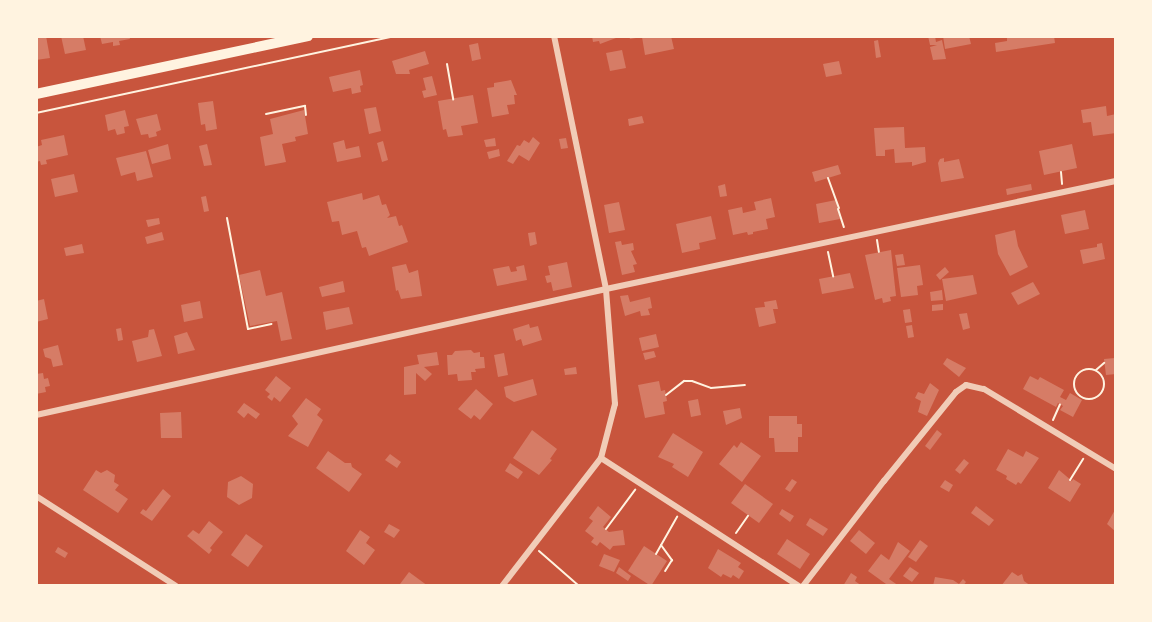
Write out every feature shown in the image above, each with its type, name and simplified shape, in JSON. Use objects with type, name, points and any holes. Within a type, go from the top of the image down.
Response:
[{"type":"main road","points":[[36,94],[308,36]]},
{"type":"street","points":[[502,586],[601,458],[615,404],[606,289],[554,36]]},
{"type":"street","points":[[36,415],[606,289],[1116,181]]},
{"type":"street","points":[[601,458],[801,586],[956,392],[966,385],[984,389],[1116,469]]},
{"type":"street","points":[[36,496],[176,586]]},
{"type":"path","points":[[36,113],[394,36]]},
{"type":"path","points":[[447,64],[453,99]]},
{"type":"path","points":[[266,114],[305,106],[306,115]]},
{"type":"path","points":[[828,178],[846,239]]},
{"type":"path","points":[[227,219],[248,329],[271,324]]},
{"type":"path","points":[[826,243],[833,276]]},
{"type":"path","points":[[1096,370],[1104,378],[1102,394],[1093,400],[1082,398],[1074,385],[1077,375],[1086,369],[1096,370],[1104,363]]},
{"type":"path","points":[[666,395],[684,381],[692,381],[711,388],[746,386]]},
{"type":"path","points":[[1049,428],[1060,404]]},
{"type":"path","points":[[1070,480],[1088,451]]},
{"type":"path","points":[[606,529],[640,484]]},
{"type":"path","points":[[656,554],[681,510]]},
{"type":"path","points":[[729,541],[748,516]]},
{"type":"path","points":[[661,545],[672,560],[665,572]]},
{"type":"path","points":[[532,547],[578,585]]},
{"type":"building","points":[[36,36],[46,36],[50,58],[36,60]]},
{"type":"building","points":[[61,36],[83,36],[86,50],[65,54]]},
{"type":"building","points":[[100,36],[129,36],[130,39],[119,41],[120,45],[113,46],[113,42],[102,44]]},
{"type":"building","points":[[592,36],[616,36],[616,38],[600,44],[599,41],[593,42]]},
{"type":"building","points":[[629,36],[671,36],[674,49],[645,55],[642,37],[630,39]]},
{"type":"building","points":[[928,36],[935,36],[936,42],[942,40],[946,59],[933,60],[930,47],[937,45],[930,45]]},
{"type":"building","points":[[943,36],[969,36],[971,44],[945,49]]},
{"type":"building","points":[[1054,36],[1055,43],[996,52],[995,43],[1007,41],[1007,37]]},
{"type":"building","points":[[878,40],[881,57],[876,58],[874,41]]},
{"type":"building","points":[[478,43],[481,59],[472,61],[469,45]]},
{"type":"building","points":[[622,50],[626,68],[610,71],[606,53]]},
{"type":"building","points":[[425,51],[429,64],[409,70],[410,74],[396,74],[392,61]]},
{"type":"building","points":[[839,61],[842,74],[826,77],[823,64]]},
{"type":"building","points":[[360,70],[363,85],[360,86],[361,92],[352,94],[351,88],[333,92],[329,77]]},
{"type":"building","points":[[432,76],[437,95],[424,98],[422,91],[426,90],[423,78]]},
{"type":"building","points":[[511,80],[517,95],[514,95],[515,104],[507,105],[509,114],[492,117],[487,88],[494,87],[494,83]]},
{"type":"building","points":[[473,95],[478,123],[461,126],[463,135],[448,137],[446,129],[443,130],[438,101]]},
{"type":"building","points":[[213,101],[217,129],[206,131],[205,124],[201,125],[198,103]]},
{"type":"building","points":[[1106,106],[1107,116],[1116,114],[1116,133],[1093,136],[1091,122],[1083,123],[1081,110]]},
{"type":"building","points":[[376,107],[381,131],[369,134],[364,109]]},
{"type":"building","points":[[125,110],[129,126],[124,127],[125,133],[117,135],[115,129],[108,131],[105,115]]},
{"type":"building","points":[[304,110],[308,134],[295,137],[296,141],[282,144],[286,162],[265,166],[260,137],[273,134],[270,119]]},
{"type":"building","points":[[157,114],[161,130],[156,132],[157,136],[149,138],[148,134],[141,135],[136,119]]},
{"type":"building","points":[[642,116],[644,123],[629,126],[628,119]]},
{"type":"building","points":[[904,127],[905,148],[925,147],[926,162],[912,166],[912,162],[895,163],[894,149],[885,150],[885,156],[876,156],[874,128]]},
{"type":"building","points":[[64,135],[68,155],[46,160],[47,164],[41,165],[40,161],[36,162],[36,147],[42,145],[41,140]]},
{"type":"building","points":[[533,137],[540,143],[529,161],[519,155],[513,164],[507,161],[517,145],[520,146],[524,140],[529,143]]},
{"type":"building","points":[[495,138],[496,146],[486,147],[484,140]]},
{"type":"building","points":[[566,138],[568,148],[561,149],[559,139]]},
{"type":"building","points":[[344,140],[346,149],[359,146],[361,157],[337,162],[333,143]]},
{"type":"building","points":[[383,141],[388,160],[382,162],[377,143]]},
{"type":"building","points":[[168,144],[171,159],[152,164],[148,150]]},
{"type":"building","points":[[207,144],[212,165],[204,166],[199,146]]},
{"type":"building","points":[[1072,144],[1077,168],[1044,175],[1039,151]]},
{"type":"building","points":[[499,149],[500,156],[489,159],[487,152]]},
{"type":"building","points":[[146,151],[153,177],[137,181],[135,172],[121,176],[116,158]]},
{"type":"building","points":[[944,158],[944,162],[959,159],[964,178],[941,182],[938,163]]},
{"type":"building","points":[[838,165],[841,174],[815,182],[812,172]]},
{"type":"building","points":[[74,174],[78,192],[55,197],[51,179]]},
{"type":"building","points":[[725,184],[727,196],[720,197],[718,186]]},
{"type":"building","points":[[1031,184],[1032,190],[1007,195],[1006,189]]},
{"type":"building","points":[[362,193],[363,200],[379,195],[382,205],[386,204],[390,215],[387,218],[396,216],[408,242],[369,256],[366,247],[362,248],[357,231],[342,235],[339,221],[332,222],[327,202]]},
{"type":"building","points":[[206,196],[209,211],[204,212],[201,197]]},
{"type":"building","points":[[771,198],[775,217],[766,219],[768,229],[748,235],[747,232],[733,235],[728,210],[742,207],[743,213],[756,210],[754,202]]},
{"type":"building","points":[[836,200],[840,219],[819,223],[816,204]]},
{"type":"building","points":[[619,202],[625,230],[609,233],[604,205]]},
{"type":"building","points":[[1085,210],[1089,229],[1065,234],[1061,215]]},
{"type":"building","points":[[711,216],[716,239],[699,243],[700,249],[682,253],[676,224]]},
{"type":"building","points":[[159,218],[160,224],[148,227],[146,220]]},
{"type":"building","points":[[1015,230],[1018,246],[1028,267],[1010,276],[998,254],[995,235]]},
{"type":"building","points":[[162,232],[164,240],[147,244],[145,237]]},
{"type":"building","points":[[535,232],[537,244],[530,246],[528,233]]},
{"type":"building","points":[[621,241],[622,245],[633,243],[634,250],[631,251],[637,264],[633,265],[635,272],[622,275],[615,242]]},
{"type":"building","points":[[1102,243],[1105,259],[1083,264],[1080,250],[1097,247],[1097,244]]},
{"type":"building","points":[[82,244],[84,253],[66,256],[64,248]]},
{"type":"building","points":[[891,250],[896,296],[890,297],[891,301],[883,303],[882,298],[875,300],[865,255]]},
{"type":"building","points":[[903,254],[905,265],[897,266],[895,255]]},
{"type":"building","points":[[567,262],[572,287],[553,291],[551,282],[547,283],[545,276],[550,275],[548,266]]},
{"type":"building","points":[[406,264],[409,273],[418,270],[422,296],[401,299],[398,290],[396,291],[392,267]]},
{"type":"building","points":[[524,265],[527,280],[497,286],[493,269],[509,266],[511,272],[517,271],[516,267]]},
{"type":"building","points":[[920,265],[923,285],[917,286],[918,295],[901,297],[897,268]]},
{"type":"building","points":[[945,267],[949,272],[940,280],[936,275]]},
{"type":"building","points":[[260,270],[266,296],[282,292],[292,339],[281,341],[277,321],[250,326],[239,275]]},
{"type":"building","points":[[850,273],[854,288],[822,294],[819,279]]},
{"type":"building","points":[[973,275],[977,294],[946,301],[942,279]]},
{"type":"building","points":[[343,281],[345,292],[322,297],[319,287]]},
{"type":"building","points":[[1033,282],[1040,294],[1018,305],[1011,293]]},
{"type":"building","points":[[942,290],[943,300],[931,301],[930,292]]},
{"type":"building","points":[[628,295],[630,302],[650,297],[652,308],[648,309],[650,315],[641,316],[640,311],[625,316],[620,296]]},
{"type":"building","points":[[44,299],[48,319],[36,322],[36,301]]},
{"type":"building","points":[[776,300],[778,309],[773,309],[776,323],[759,327],[755,308],[765,307],[764,302]]},
{"type":"building","points":[[200,301],[203,318],[184,322],[181,305]]},
{"type":"building","points":[[943,304],[943,310],[932,311],[932,305]]},
{"type":"building","points":[[349,307],[353,324],[326,330],[323,312]]},
{"type":"building","points":[[910,309],[912,322],[905,323],[903,310]]},
{"type":"building","points":[[967,313],[970,328],[963,330],[959,314]]},
{"type":"building","points":[[529,324],[530,328],[538,326],[542,340],[523,346],[521,339],[516,341],[513,329]]},
{"type":"building","points":[[912,325],[914,337],[908,338],[906,326]]},
{"type":"building","points":[[121,328],[123,340],[118,341],[116,329]]},
{"type":"building","points":[[154,329],[162,356],[137,362],[132,341],[148,337],[149,330]]},
{"type":"building","points":[[187,332],[195,350],[178,354],[174,336]]},
{"type":"building","points":[[656,334],[659,347],[642,351],[639,338]]},
{"type":"building","points":[[58,345],[63,365],[53,367],[51,359],[45,357],[43,349]]},
{"type":"building","points":[[471,350],[474,353],[480,352],[480,357],[484,357],[485,368],[471,372],[472,380],[458,381],[457,374],[448,375],[447,355],[452,355],[455,351]]},
{"type":"building","points":[[654,351],[656,357],[645,360],[643,353]]},
{"type":"building","points":[[437,352],[439,365],[424,367],[432,374],[425,381],[416,373],[416,394],[404,395],[404,367],[419,364],[417,355]]},
{"type":"building","points":[[504,353],[508,375],[498,377],[494,355]]},
{"type":"building","points":[[947,358],[966,368],[959,377],[943,364]]},
{"type":"building","points":[[1115,358],[1116,374],[1106,375],[1104,359]]},
{"type":"building","points":[[576,367],[577,374],[565,375],[564,369]]},
{"type":"building","points":[[43,373],[44,379],[48,378],[50,386],[45,387],[46,392],[36,394],[36,374]]},
{"type":"building","points":[[276,376],[291,388],[280,402],[274,397],[272,401],[267,397],[270,394],[265,390]]},
{"type":"building","points":[[1030,376],[1038,380],[1040,377],[1064,390],[1060,397],[1066,400],[1070,393],[1082,400],[1073,417],[1060,410],[1063,406],[1058,403],[1056,407],[1023,389]]},
{"type":"building","points":[[533,379],[537,395],[514,402],[506,397],[504,387]]},
{"type":"building","points":[[659,381],[661,391],[665,390],[667,401],[663,402],[665,414],[645,418],[638,385]]},
{"type":"building","points":[[930,383],[939,390],[927,416],[918,412],[921,401],[915,398],[918,392],[924,394]]},
{"type":"building","points":[[476,389],[493,404],[480,420],[474,415],[471,419],[458,409]]},
{"type":"building","points":[[306,398],[321,409],[317,415],[323,420],[308,447],[288,436],[298,424],[292,416]]},
{"type":"building","points":[[698,399],[701,415],[691,417],[688,401]]},
{"type":"building","points":[[244,403],[260,414],[256,419],[248,413],[244,418],[237,412]]},
{"type":"building","points":[[740,408],[742,418],[726,425],[723,411]]},
{"type":"building","points":[[181,412],[182,438],[161,438],[160,413]]},
{"type":"building","points":[[769,416],[797,416],[797,424],[802,424],[802,437],[798,437],[798,452],[775,452],[774,438],[769,438]]},
{"type":"building","points":[[532,430],[557,449],[550,459],[552,460],[539,475],[513,458]]},
{"type":"building","points":[[937,430],[942,434],[930,450],[925,446]]},
{"type":"building","points":[[673,433],[703,452],[688,477],[672,467],[674,464],[658,457]]},
{"type":"building","points":[[741,442],[761,456],[742,482],[719,464],[734,445],[737,448]]},
{"type":"building","points":[[1008,449],[1023,457],[1026,451],[1039,458],[1021,484],[1018,482],[1016,485],[996,470]]},
{"type":"building","points":[[328,451],[345,463],[351,463],[352,467],[362,474],[349,492],[316,468]]},
{"type":"building","points":[[390,454],[401,462],[397,468],[385,460]]},
{"type":"building","points":[[964,459],[969,463],[960,474],[955,470]]},
{"type":"building","points":[[510,463],[523,472],[518,479],[505,471]]},
{"type":"building","points":[[96,470],[101,473],[107,470],[115,475],[114,482],[119,485],[115,490],[128,499],[118,513],[83,490]]},
{"type":"building","points":[[1059,470],[1072,481],[1073,479],[1081,484],[1070,502],[1048,488]]},
{"type":"building","points":[[241,476],[253,484],[252,498],[239,505],[227,497],[228,482]]},
{"type":"building","points":[[792,479],[797,482],[790,492],[785,489]]},
{"type":"building","points":[[945,480],[953,485],[949,492],[940,487]]},
{"type":"building","points":[[745,484],[773,504],[759,523],[731,503]]},
{"type":"building","points":[[163,489],[171,496],[152,521],[140,513],[143,509],[146,511]]},
{"type":"building","points":[[598,506],[611,517],[603,527],[609,532],[623,530],[625,545],[613,546],[610,550],[600,542],[597,546],[591,542],[594,538],[585,531],[593,521],[589,518]]},
{"type":"building","points":[[976,506],[994,520],[989,526],[971,513]]},
{"type":"building","points":[[1116,508],[1116,532],[1107,524]]},
{"type":"building","points":[[782,509],[794,516],[790,522],[779,514]]},
{"type":"building","points":[[810,518],[828,529],[823,536],[806,525]]},
{"type":"building","points":[[209,521],[223,532],[210,548],[212,550],[209,554],[187,536],[193,530],[199,534]]},
{"type":"building","points":[[389,524],[400,530],[394,538],[384,532]]},
{"type":"building","points":[[360,530],[370,537],[366,543],[375,550],[364,565],[346,551]]},
{"type":"building","points":[[859,530],[875,543],[866,554],[850,541]]},
{"type":"building","points":[[246,534],[263,546],[248,567],[231,555]]},
{"type":"building","points":[[787,539],[810,554],[800,569],[777,554]]},
{"type":"building","points":[[920,540],[928,546],[916,562],[908,557]]},
{"type":"building","points":[[898,542],[910,551],[889,579],[899,586],[885,586],[886,584],[868,571],[881,554],[889,560]]},
{"type":"building","points":[[644,546],[667,561],[651,586],[628,571]]},
{"type":"building","points":[[58,547],[68,553],[65,558],[55,552]]},
{"type":"building","points":[[718,549],[741,563],[738,567],[744,571],[739,579],[733,575],[731,578],[723,574],[721,577],[708,568]]},
{"type":"building","points":[[604,554],[620,560],[614,572],[599,566]]},
{"type":"building","points":[[619,567],[631,576],[628,581],[616,573]]},
{"type":"building","points":[[910,567],[919,573],[912,582],[903,576]]},
{"type":"building","points":[[409,572],[428,586],[400,584]]},
{"type":"building","points":[[1012,572],[1018,576],[1022,574],[1024,581],[1031,586],[1001,586]]},
{"type":"building","points":[[851,573],[857,577],[855,581],[862,586],[843,586]]},
{"type":"building","points":[[935,577],[953,580],[959,584],[963,579],[966,582],[963,586],[933,586]]}]
